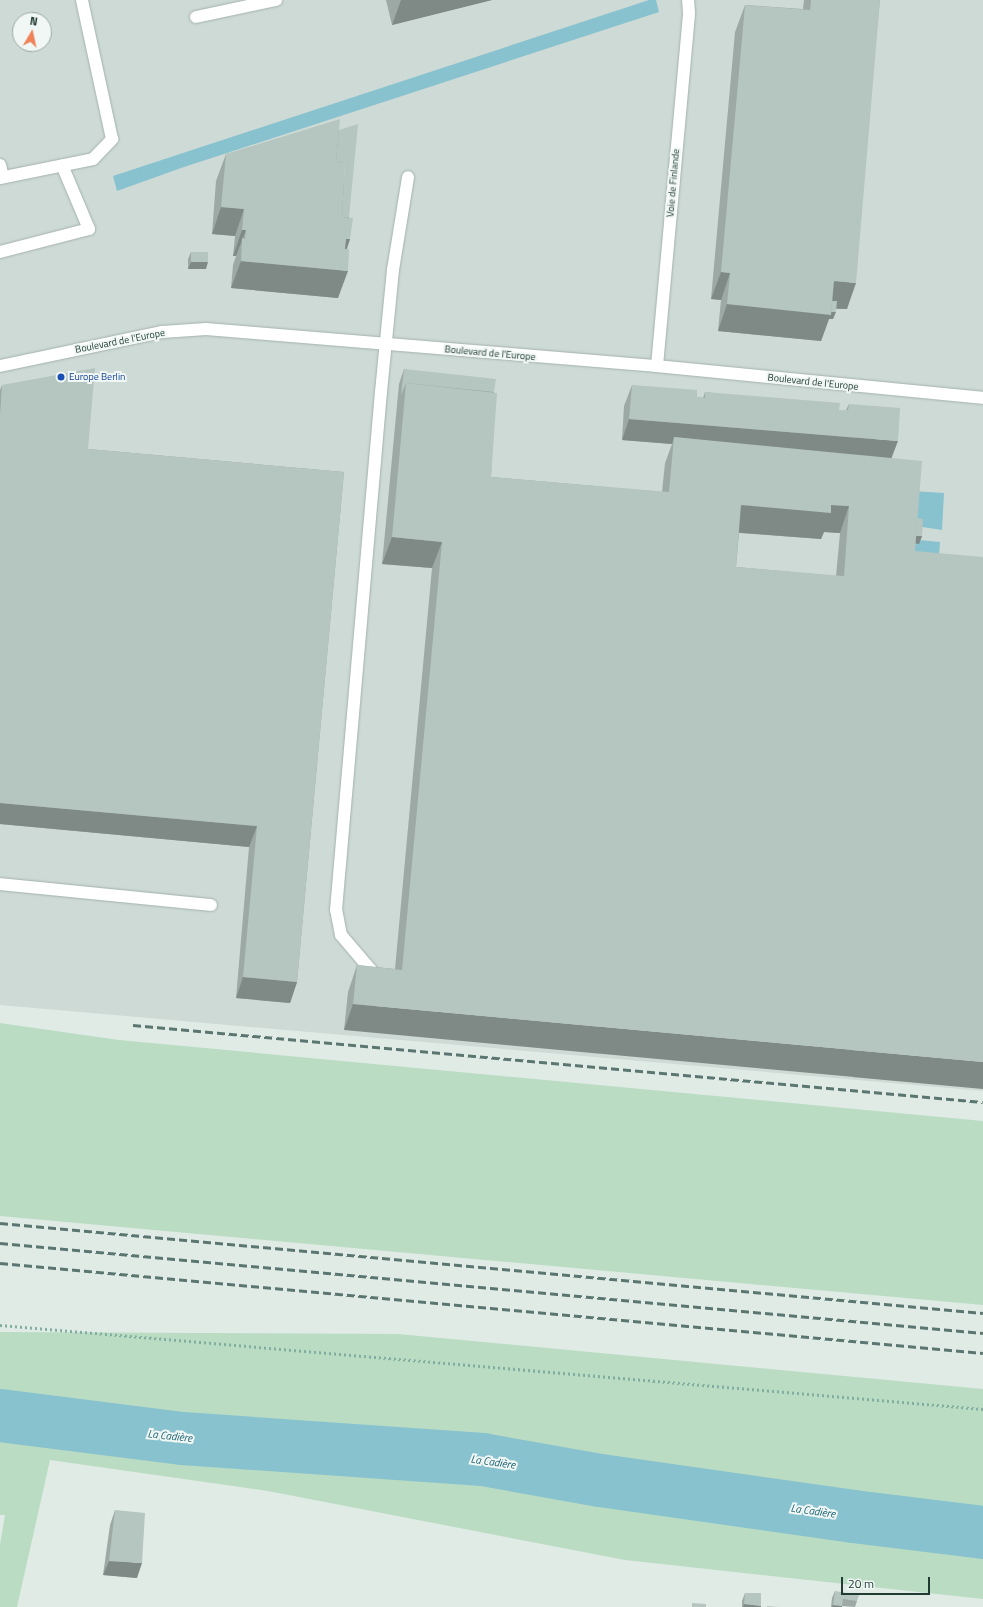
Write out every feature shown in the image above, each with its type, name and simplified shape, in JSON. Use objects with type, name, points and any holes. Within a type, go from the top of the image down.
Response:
[{"type":"street","points":[[0,164],[1,178],[93,159],[112,139],[82,0]]},
{"type":"street","points":[[196,17],[276,0]]},
{"type":"street","name":"Voie de Finlande","points":[[657,366],[688,0]]},
{"type":"street","points":[[0,252],[89,229],[62,165]]},
{"type":"street","points":[[376,976],[355,955],[341,935],[336,910],[386,344],[394,270],[408,178]]},
{"type":"street","name":"Boulevard de l'Europe","points":[[0,366],[162,332],[206,329],[657,366],[983,398]]},
{"type":"street","points":[[0,884],[211,905]]},
{"type":"path","points":[[0,1325],[983,1409]]},
{"type":"shaded area","points":[[0,0],[983,0],[983,1091],[0,1005]]},
{"type":"green space","points":[[0,1023],[119,1040],[983,1121],[983,1305],[0,1216]]},
{"type":"green space","points":[[0,1332],[398,1334],[983,1389],[983,1599],[625,1560],[268,1491],[50,1460],[17,1607],[0,1607],[0,1545],[5,1515],[0,1515]]},
{"type":"water","points":[[649,0],[656,0],[659,12],[181,168],[117,191],[113,176]]},
{"type":"water","points":[[912,491],[944,493],[942,530],[909,525]]},
{"type":"water","points":[[919,540],[940,542],[937,581],[908,542]]},
{"type":"building","points":[[811,0],[880,0],[856,283],[834,281],[831,315],[727,304],[730,273],[721,272],[745,5],[810,10]]},
{"type":"building","points":[[340,119],[336,162],[345,163],[342,217],[353,218],[350,239],[346,239],[345,249],[349,249],[348,271],[241,261],[242,238],[245,239],[246,230],[242,230],[244,209],[221,207],[226,154]]},
{"type":"building","points":[[358,124],[349,217],[342,217],[345,163],[336,162],[339,130]]},
{"type":"building","points":[[191,252],[208,252],[208,262],[191,262]]},
{"type":"building","points":[[832,301],[837,301],[836,312],[831,312]]},
{"type":"building","points":[[95,368],[88,449],[344,472],[297,982],[243,977],[257,826],[0,803],[0,415],[2,385]]},
{"type":"building","points":[[404,369],[496,379],[494,392],[406,383],[401,395]]},
{"type":"building","points":[[406,383],[497,393],[491,477],[669,492],[674,437],[922,461],[915,551],[983,557],[983,1062],[353,1004],[357,965],[402,970],[442,542],[392,537]],"holes":[[[741,505],[831,513],[831,505],[849,506],[844,576],[736,567]]]},
{"type":"building","points":[[632,385],[697,390],[697,397],[705,398],[705,392],[840,403],[839,410],[848,410],[849,404],[900,408],[898,441],[629,419]]},
{"type":"building","points":[[917,518],[923,519],[922,536],[916,536]]},
{"type":"building","points":[[115,1510],[145,1513],[142,1563],[109,1561]]},
{"type":"building","points":[[835,1591],[859,1595],[857,1601],[843,1599],[842,1606],[833,1605]]},
{"type":"building","points":[[745,1593],[761,1593],[761,1606],[744,1604]]},
{"type":"building","points":[[692,1603],[706,1604],[706,1607],[692,1607]]},
{"type":"waterway","name":"La Cadière","points":[[0,1415],[182,1438],[482,1459],[600,1480],[853,1516],[983,1532]]},
{"type":"railway","points":[[133,1025],[983,1102]]},
{"type":"railway","points":[[0,1223],[983,1313]]},
{"type":"railway","points":[[0,1243],[983,1333]]},
{"type":"railway","points":[[0,1263],[983,1353]]},
{"type":"place","name":"Europe Berlin","points":[[61,377]]}]
